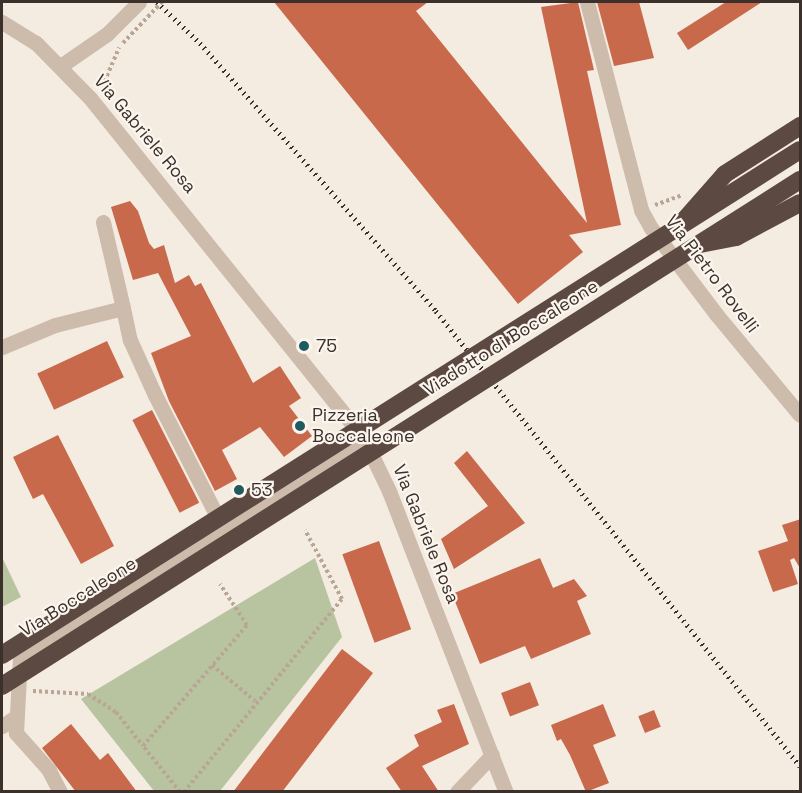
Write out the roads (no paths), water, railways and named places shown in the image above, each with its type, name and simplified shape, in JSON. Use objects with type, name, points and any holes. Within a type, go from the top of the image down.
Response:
[{"type":"highway","points":[[681,225],[725,174],[801,126]]},
{"type":"highway","name":"Viadotto di Boccaleone","points":[[2,655],[801,150]]},
{"type":"highway","name":"Viadotto di Boccaleone","points":[[2,686],[801,180]]},
{"type":"highway","points":[[699,244],[736,237],[801,202]]},
{"type":"street","points":[[62,65],[107,34],[139,2]]},
{"type":"street","name":"Via Pietro Rovelli","points":[[587,2],[641,210],[668,251],[801,415]]},
{"type":"street","name":"Via Gabriele Rosa","points":[[2,22],[36,43],[62,65],[364,439],[393,501],[506,792]]},
{"type":"street","points":[[668,251],[801,159]]},
{"type":"street","points":[[668,251],[801,173]]},
{"type":"street","points":[[103,222],[130,340],[155,395],[223,528]]},
{"type":"street","points":[[2,347],[55,325],[123,308]]},
{"type":"street","name":"Via Boccaleone","points":[[60,792],[49,770],[8,722],[21,690],[20,657],[364,439]]},
{"type":"street","points":[[458,792],[492,755]]},
{"type":"railway","points":[[157,2],[200,43],[436,311],[800,766]]},
{"type":"place","name":"75","points":[[304,346]]},
{"type":"place","name":"Pizzeria Boccaleone","points":[[300,426]]},
{"type":"place","name":"53","points":[[239,490]]}]
